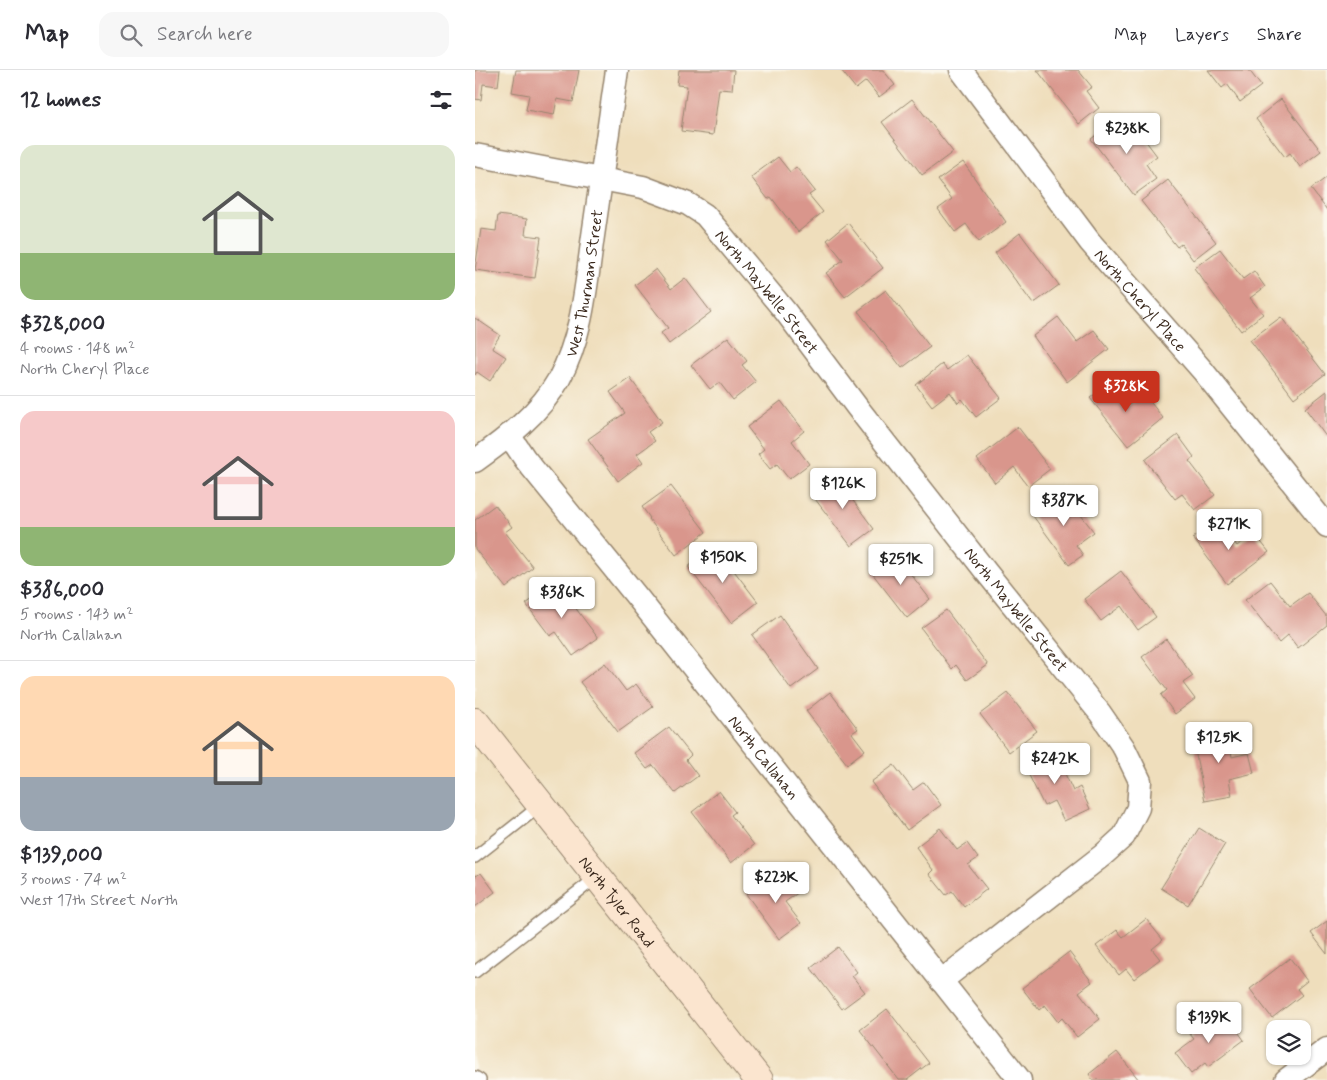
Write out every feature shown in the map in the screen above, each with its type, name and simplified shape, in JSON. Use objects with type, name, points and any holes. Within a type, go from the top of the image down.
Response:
[{"type":"main road","name":"North Tyler Road","points":[[475,722],[759,1080]]},
{"type":"street","name":"West Thurman Street","points":[[475,460],[509,435],[537,409],[558,380],[575,343],[617,70]]},
{"type":"street","name":"North Cheryl Place","points":[[961,70],[1090,242],[1203,371],[1327,526]]},
{"type":"street","name":"North Maybelle Street","points":[[475,155],[643,187],[688,204],[705,215],[785,311],[975,558],[1100,713],[1124,748],[1139,781],[1138,808],[1124,836],[941,981]]},
{"type":"street","name":"North Callahan","points":[[509,435],[525,459],[639,598],[1020,1080]]},
{"type":"street","points":[[1286,1080],[1327,1050]]},
{"type":"lane","points":[[475,857],[541,805]]},
{"type":"lane","points":[[475,972],[597,877]]},
{"type":"lane","points":[[475,1077],[480,1080]]},
{"type":"building","points":[[475,70],[500,70],[498,86],[483,84],[481,100],[475,99]]},
{"type":"building","points":[[516,70],[579,70],[573,102],[557,99],[554,115],[526,110],[529,95],[512,92]]},
{"type":"building","points":[[679,70],[734,70],[732,90],[719,89],[713,135],[681,131],[687,86],[677,85]]},
{"type":"building","points":[[841,70],[883,70],[895,85],[879,97],[866,81],[856,89]]},
{"type":"building","points":[[1037,70],[1078,70],[1092,87],[1086,91],[1099,108],[1079,124]]},
{"type":"building","points":[[1208,70],[1249,70],[1261,86],[1240,102],[1227,84],[1222,88]]},
{"type":"building","points":[[912,99],[953,152],[922,175],[882,122]]},
{"type":"building","points":[[1281,99],[1321,151],[1300,167],[1290,153],[1285,157],[1256,119]]},
{"type":"building","points":[[1120,117],[1137,139],[1142,136],[1157,156],[1146,164],[1156,179],[1134,195],[1091,139]]},
{"type":"building","points":[[778,157],[790,172],[796,167],[815,191],[809,195],[823,212],[798,232],[771,197],[768,199],[751,177]]},
{"type":"building","points":[[963,162],[1006,222],[979,242],[966,224],[955,232],[938,209],[952,199],[938,180]]},
{"type":"building","points":[[1327,177],[1327,210],[1311,189]]},
{"type":"building","points":[[1168,180],[1216,242],[1193,260],[1181,244],[1177,247],[1141,201]]},
{"type":"building","points":[[498,215],[527,219],[525,235],[541,237],[535,278],[475,270],[481,229],[496,231]]},
{"type":"building","points":[[848,223],[883,268],[845,297],[826,273],[843,260],[827,240]]},
{"type":"building","points":[[1020,233],[1059,285],[1033,304],[995,253]]},
{"type":"building","points":[[1220,249],[1243,279],[1254,271],[1265,287],[1250,298],[1263,314],[1241,331],[1194,268]]},
{"type":"building","points":[[656,269],[671,289],[685,278],[711,312],[669,344],[661,333],[668,328],[635,285]]},
{"type":"building","points":[[886,290],[930,347],[902,368],[858,311]]},
{"type":"building","points":[[1058,317],[1077,342],[1094,330],[1109,349],[1067,382],[1033,336]]},
{"type":"building","points":[[1281,317],[1325,374],[1294,398],[1250,340]]},
{"type":"building","points":[[475,318],[500,335],[492,348],[506,357],[490,381],[477,372],[475,375]]},
{"type":"building","points":[[728,337],[747,361],[742,365],[756,382],[733,400],[719,382],[710,389],[691,365]]},
{"type":"building","points":[[967,355],[1001,398],[976,417],[962,399],[958,403],[950,392],[932,406],[916,385],[942,364],[947,370]]},
{"type":"building","points":[[630,378],[662,422],[648,432],[655,441],[637,454],[643,462],[618,481],[588,439],[625,413],[610,392]]},
{"type":"building","points":[[1111,382],[1129,405],[1144,394],[1163,418],[1128,446],[1090,398]]},
{"type":"building","points":[[1327,391],[1327,438],[1305,408]]},
{"type":"building","points":[[781,401],[804,431],[792,441],[809,464],[789,479],[777,464],[770,469],[758,454],[764,449],[747,427]]},
{"type":"building","points":[[1018,427],[1050,469],[1028,486],[1014,467],[995,483],[977,459]]},
{"type":"building","points":[[1178,435],[1194,457],[1189,461],[1215,495],[1195,510],[1182,494],[1175,499],[1145,460]]},
{"type":"building","points":[[839,475],[854,495],[851,498],[874,529],[851,546],[812,495]]},
{"type":"building","points":[[671,486],[706,532],[676,555],[642,507]]},
{"type":"building","points":[[1064,493],[1094,532],[1076,545],[1083,555],[1069,565],[1033,516]]},
{"type":"building","points":[[495,505],[512,527],[505,532],[533,567],[506,588],[475,549],[475,520]]},
{"type":"building","points":[[1217,519],[1237,546],[1254,533],[1269,552],[1227,584],[1193,538]]},
{"type":"building","points":[[715,546],[758,602],[731,623],[688,567]]},
{"type":"building","points":[[896,555],[930,599],[907,618],[872,573]]},
{"type":"building","points":[[1121,571],[1156,617],[1138,630],[1121,606],[1101,621],[1084,599]]},
{"type":"building","points":[[1270,581],[1290,606],[1308,593],[1327,617],[1327,625],[1298,648],[1288,635],[1279,643],[1245,600]]},
{"type":"building","points":[[556,582],[598,638],[573,656],[556,632],[550,636],[526,604]]},
{"type":"building","points":[[946,610],[988,665],[967,680],[956,665],[952,669],[921,628]]},
{"type":"building","points":[[780,615],[818,669],[791,689],[752,635]]},
{"type":"building","points":[[1166,639],[1193,676],[1183,683],[1195,699],[1175,714],[1161,695],[1167,690],[1142,657]]},
{"type":"building","points":[[605,663],[626,691],[636,684],[653,707],[618,732],[580,682]]},
{"type":"building","points":[[830,692],[858,729],[852,733],[865,750],[847,764],[806,711]]},
{"type":"building","points":[[1008,693],[1037,731],[1009,752],[980,714]]},
{"type":"building","points":[[669,727],[691,755],[686,760],[698,776],[675,793],[653,765],[647,769],[634,753]]},
{"type":"building","points":[[1226,729],[1232,757],[1249,753],[1254,773],[1229,779],[1232,796],[1205,801],[1192,735]]},
{"type":"building","points":[[1053,748],[1073,791],[1080,787],[1090,809],[1064,821],[1054,801],[1044,806],[1023,763]]},
{"type":"building","points":[[894,765],[913,790],[924,782],[941,805],[907,830],[871,782]]},
{"type":"building","points":[[719,791],[735,812],[731,815],[754,845],[731,863],[692,812]]},
{"type":"building","points":[[940,828],[957,850],[967,843],[978,858],[968,865],[987,889],[964,907],[952,891],[946,895],[929,874],[933,870],[916,847]]},
{"type":"building","points":[[1199,828],[1225,844],[1188,905],[1161,888]]},
{"type":"building","points":[[481,873],[495,892],[475,907],[475,874],[476,876]]},
{"type":"building","points":[[786,874],[799,892],[785,902],[801,923],[779,939],[746,894],[770,876],[774,882]]},
{"type":"building","points":[[1146,919],[1163,940],[1152,949],[1160,959],[1134,979],[1126,969],[1119,975],[1096,946],[1117,930],[1123,937]]},
{"type":"building","points":[[1327,921],[1327,954],[1311,933]]},
{"type":"building","points":[[838,947],[857,972],[852,976],[865,992],[842,1009],[811,968]]},
{"type":"building","points":[[1069,952],[1092,982],[1079,992],[1100,1019],[1077,1037],[1062,1018],[1058,1022],[1045,1005],[1039,1010],[1022,988]]},
{"type":"building","points":[[1290,958],[1307,981],[1297,989],[1302,995],[1272,1018],[1250,989]]},
{"type":"building","points":[[887,1009],[929,1063],[907,1080],[899,1080],[860,1030]]},
{"type":"building","points":[[1226,1015],[1244,1040],[1208,1067],[1205,1063],[1191,1074],[1175,1053],[1194,1039],[1189,1033],[1206,1021],[1210,1027]]},
{"type":"building","points":[[1117,1052],[1139,1080],[1093,1080],[1089,1074]]}]
